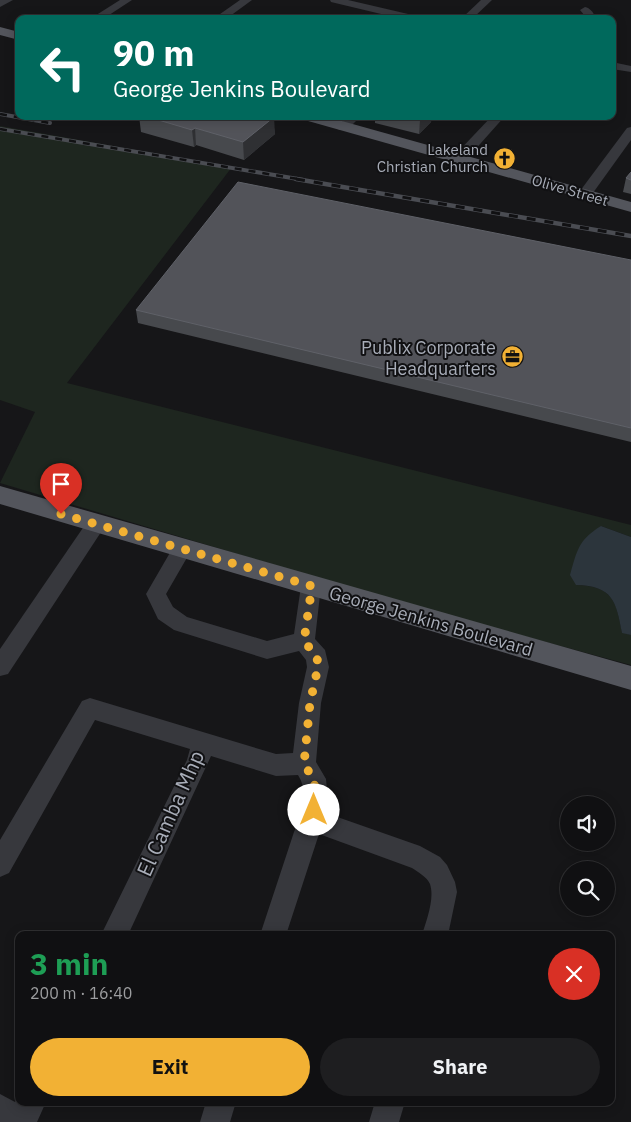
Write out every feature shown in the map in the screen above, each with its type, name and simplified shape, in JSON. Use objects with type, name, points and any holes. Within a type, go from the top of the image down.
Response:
[{"type":"main road","points":[[0,31],[15,35]]},
{"type":"main road","name":"Olive Street","points":[[349,121],[459,159],[631,207]]},
{"type":"main road","name":"George Jenkins Boulevard","points":[[0,496],[631,678]]},
{"type":"street","points":[[0,4],[8,0]]},
{"type":"street","points":[[101,15],[127,0]]},
{"type":"street","points":[[224,15],[247,0]]},
{"type":"street","points":[[335,0],[364,3],[404,15]]},
{"type":"street","points":[[470,15],[487,0]]},
{"type":"street","points":[[348,14],[364,3]]},
{"type":"street","points":[[616,66],[631,69]]},
{"type":"street","points":[[459,159],[495,120]]},
{"type":"street","points":[[585,194],[631,132]]},
{"type":"street","points":[[0,667],[96,524]]},
{"type":"street","points":[[182,549],[156,594],[160,606],[172,619],[267,650],[304,641]]},
{"type":"street","points":[[274,931],[306,832],[313,820],[316,800],[314,780],[304,764],[310,703],[318,667],[317,657],[304,641],[312,586]]},
{"type":"street","name":"El Camba Mhp","points":[[0,864],[90,708],[203,744],[198,762],[116,931]]},
{"type":"street","points":[[203,744],[276,765],[304,764]]},
{"type":"street","points":[[313,820],[430,863],[440,874],[444,884],[444,896],[436,931]]},
{"type":"street","points":[[21,1122],[29,1106]]},
{"type":"street","points":[[216,1122],[220,1106]]},
{"type":"street","points":[[384,1122],[389,1106]]},
{"type":"street","points":[[0,1109],[16,1122]]},
{"type":"shaded area","points":[[0,126],[232,167],[67,383],[631,525],[631,537],[601,526],[576,585],[598,588],[611,597],[615,604],[622,632],[631,635],[631,665],[412,606],[0,483],[35,412],[0,400]]},
{"type":"shaded area","points":[[601,526],[631,537],[631,635],[622,633],[615,604],[611,597],[598,588],[576,585],[570,575],[583,541]]},
{"type":"building","points":[[158,120],[270,120],[243,142],[195,128],[192,130]]},
{"type":"building","points":[[631,172],[631,180],[626,178]]},
{"type":"building","name":"Publix Corporate Headquarters","points":[[238,182],[631,260],[631,428],[136,310]]},
{"type":"railway","points":[[0,114],[15,117]]},
{"type":"railway","points":[[33,120],[50,123]]},
{"type":"railway","points":[[0,129],[304,180]]},
{"type":"railway","points":[[296,179],[631,236]]},
{"type":"place","name":"Lakeland Christian Church","points":[[504,158]]},
{"type":"place","name":"Publix Corporate Headquarters","points":[[512,357]]},
{"type":"route","points":[[61,514],[312,586],[304,641],[317,657],[318,667],[310,703],[304,764],[314,780],[316,800],[314,810]]}]
